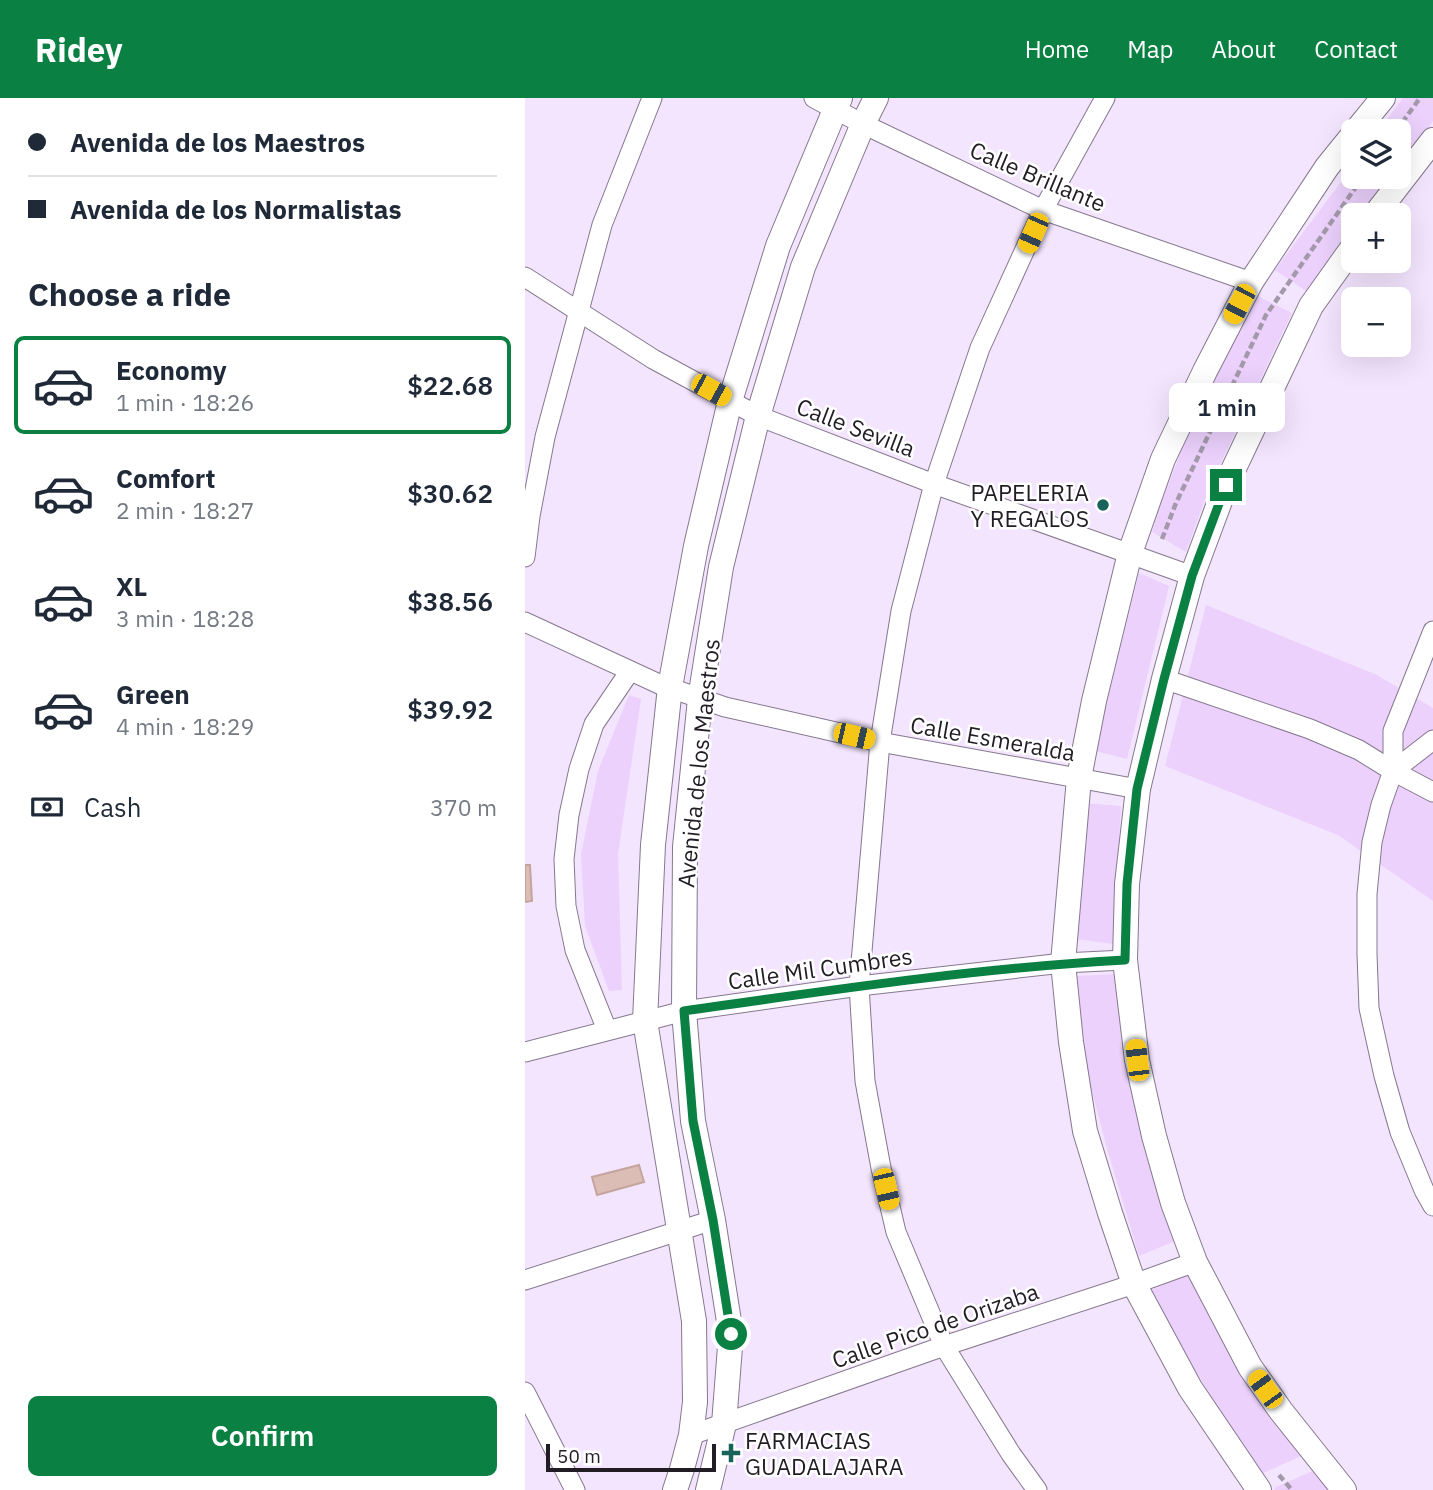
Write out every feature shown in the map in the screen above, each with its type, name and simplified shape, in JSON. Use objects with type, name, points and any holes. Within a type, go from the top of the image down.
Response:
[{"type":"street","points":[[525,557],[545,437],[602,225],[652,98]]},
{"type":"street","name":"Avenida de los Maestros","points":[[708,1490],[724,1424],[731,1334],[713,1220],[693,1121],[684,1011],[685,847],[700,699],[721,567],[758,416],[803,267],[876,98]]},
{"type":"street","points":[[1037,1490],[1011,1454],[944,1346],[896,1232],[865,1081],[859,986],[880,742],[901,611],[934,484],[981,348],[1043,210],[1105,98]]},
{"type":"street","points":[[1366,119],[1383,98]]},
{"type":"street","name":"Avenida de los Maestros","points":[[675,1490],[691,1435],[695,1402],[694,1321],[645,1021],[653,845],[670,687],[696,546],[730,401],[778,246],[829,102]]},
{"type":"street","name":"Calle Brillante","points":[[829,102],[863,124],[1043,210],[1251,282]]},
{"type":"street","points":[[1384,203],[1433,140]]},
{"type":"street","points":[[1258,1484],[1190,1388],[1134,1284],[1109,1213],[1085,1131],[1071,1042],[1063,963],[1079,778],[1094,701],[1130,553],[1163,459],[1251,282],[1341,149]]},
{"type":"street","points":[[1341,264],[1311,306],[1226,485],[1192,576],[1137,789],[1127,884],[1125,960],[1137,1060],[1154,1136],[1173,1203],[1195,1262],[1250,1367],[1344,1490]]},
{"type":"street","name":"Calle Sevilla","points":[[525,277],[653,359],[758,416],[934,484],[1192,576]]},
{"type":"street","name":"Calle Esmeralda","points":[[525,622],[630,671],[725,707],[880,742],[1137,789]]},
{"type":"street","points":[[1433,631],[1393,731],[1393,771],[1372,842],[1367,894],[1369,1008],[1400,1132],[1433,1206]]},
{"type":"street","points":[[607,1030],[575,950],[566,906],[563,859],[579,769],[594,724],[630,671]]},
{"type":"street","points":[[1164,679],[1310,729],[1359,750],[1433,792]]},
{"type":"street","points":[[1393,771],[1433,740]]},
{"type":"street","name":"Calle Mil Cumbres","points":[[525,1052],[684,1011],[859,986],[1063,963],[1125,960]]},
{"type":"street","points":[[525,1280],[713,1220]]},
{"type":"street","name":"Calle Pico de Orizaba","points":[[691,1435],[1195,1262]]},
{"type":"street","points":[[525,1392],[575,1490]]},
{"type":"path","points":[[1405,119],[1420,98]]},
{"type":"path","points":[[1154,562],[1176,503],[1266,315],[1355,189]]},
{"type":"path","points":[[1258,1484],[1292,1490]]},
{"type":"shaded area","points":[[1403,98],[1433,98],[1433,121],[1411,152],[1411,119],[1387,119]]},
{"type":"shaded area","points":[[1341,182],[1341,189],[1384,189],[1375,203],[1341,203],[1341,249],[1309,293],[1275,270]]},
{"type":"shaded area","points":[[1258,296],[1292,313],[1210,486],[1186,552],[1152,532],[1196,413]]},
{"type":"shaded area","points":[[1139,573],[1169,586],[1127,759],[1095,751]]},
{"type":"shaded area","points":[[1206,605],[1377,675],[1433,708],[1433,901],[1338,835],[1165,766]]},
{"type":"shaded area","points":[[629,695],[641,699],[618,854],[622,990],[609,991],[585,926],[581,854],[598,771]]},
{"type":"shaded area","points":[[1084,803],[1121,806],[1113,944],[1076,939]]},
{"type":"shaded area","points":[[1118,974],[1129,1080],[1145,1152],[1175,1241],[1139,1256],[1089,1080],[1076,976]]},
{"type":"shaded area","points":[[1191,1273],[1306,1454],[1259,1475],[1147,1292]]},
{"type":"shaded area","points":[[1317,1469],[1334,1490],[1274,1488]]},
{"type":"building","points":[[525,865],[530,865],[532,901],[525,902]]},
{"type":"building","points":[[639,1165],[644,1182],[597,1195],[592,1177]]},
{"type":"place","name":"PAPELERIA Y REGALOS","points":[[1103,505]]},
{"type":"place","name":"FARMACIAS GUADALAJARA","points":[[731,1453]]},
{"type":"route","points":[[731,1334],[713,1220],[693,1121],[684,1011],[859,986],[1063,963],[1125,960],[1127,884],[1137,789],[1192,576],[1226,485]]}]
